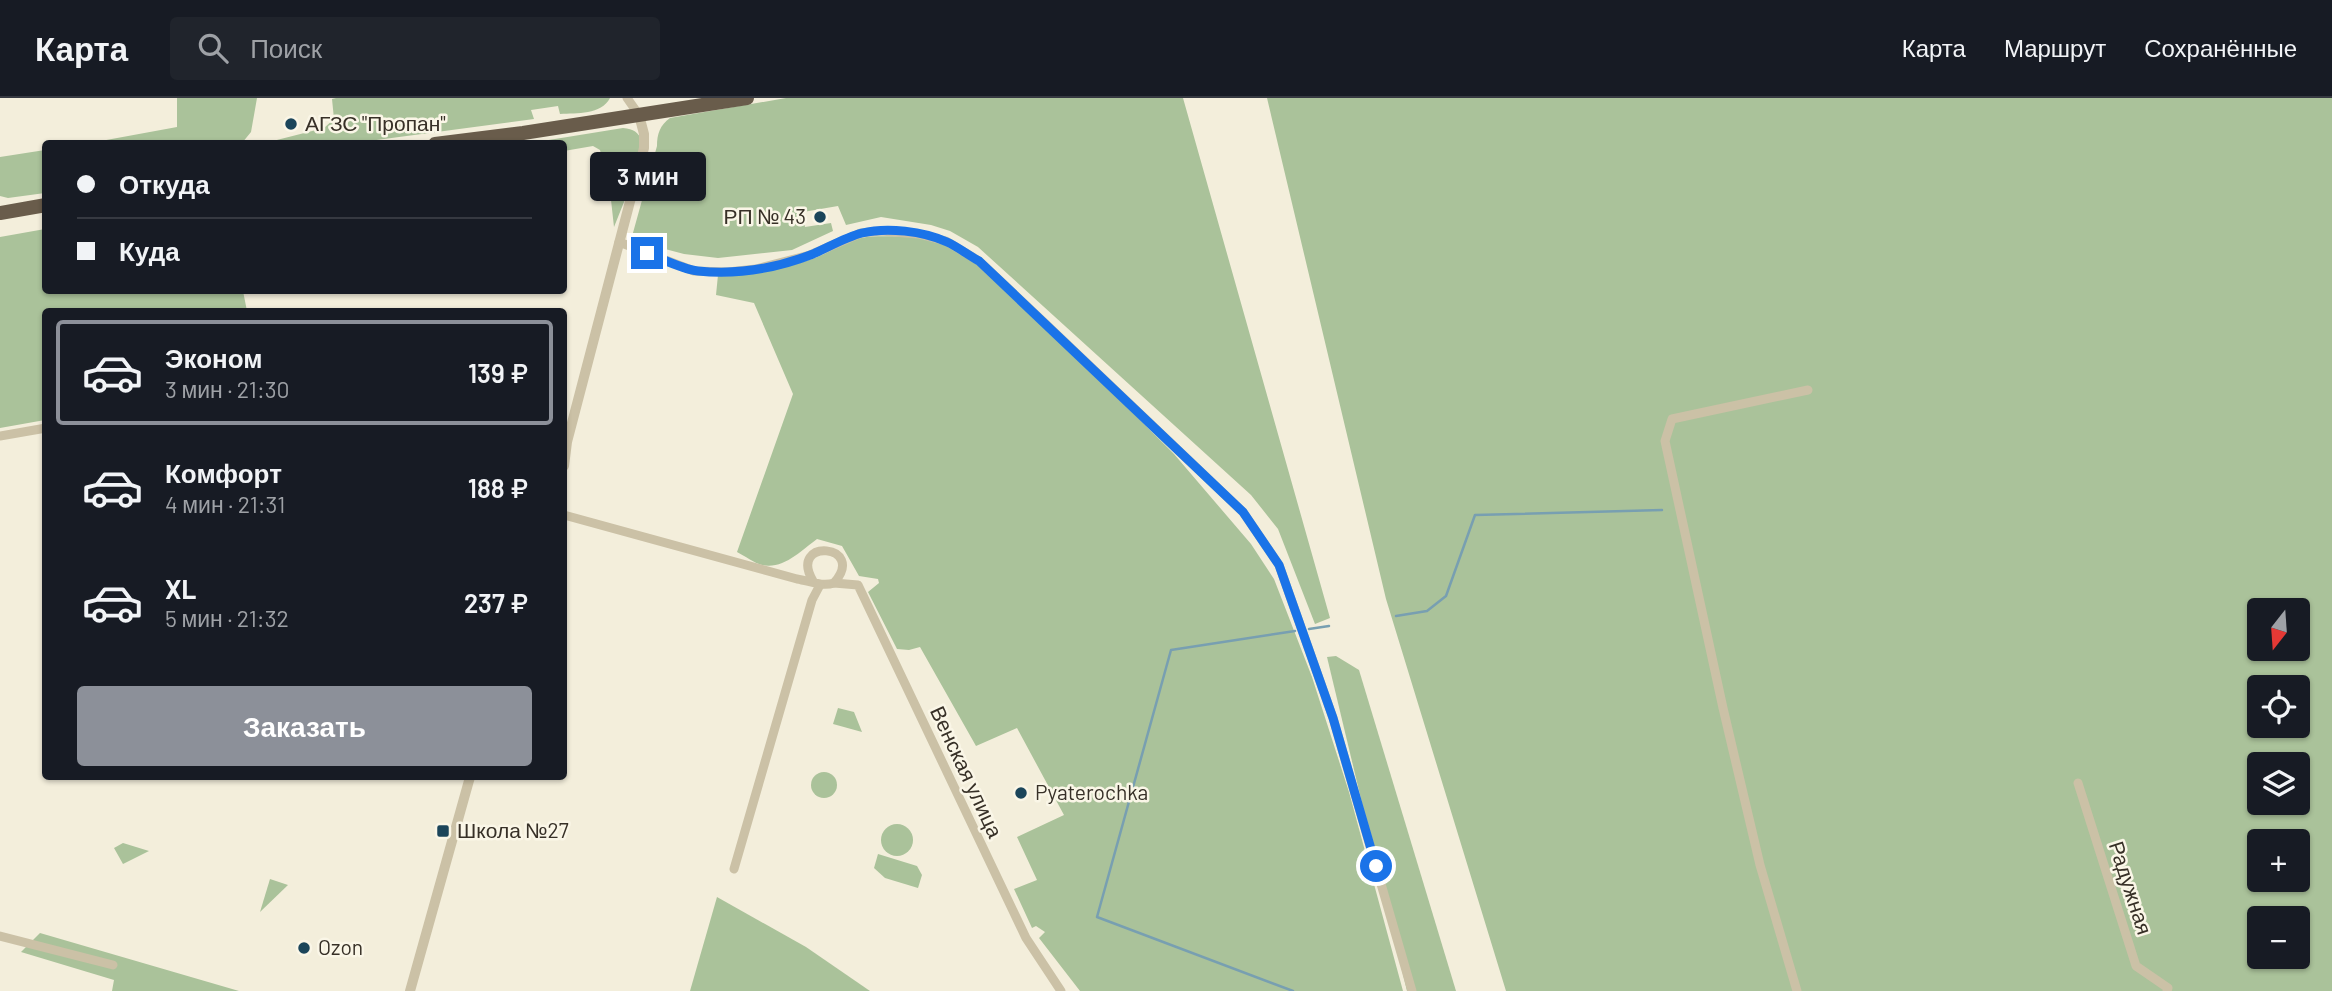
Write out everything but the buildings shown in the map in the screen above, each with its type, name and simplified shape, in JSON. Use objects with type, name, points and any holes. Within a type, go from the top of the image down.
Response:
[{"type":"highway","points":[[467,140],[747,98]]},
{"type":"highway","points":[[0,213],[42,206]]},
{"type":"street","points":[[567,438],[644,148],[639,115],[627,98]]},
{"type":"street","points":[[619,243],[694,271],[728,272],[756,269],[810,255],[861,233],[881,231],[918,234],[946,241],[979,261],[1051,328],[1243,512],[1279,565],[1333,718],[1412,991]]},
{"type":"street","points":[[1797,991],[1757,852],[1665,441],[1672,419],[1808,390]]},
{"type":"street","points":[[0,436],[42,429]]},
{"type":"street","points":[[567,516],[816,583],[834,583],[841,574],[842,563],[837,554],[826,549],[816,552],[808,560],[807,571],[816,583]]},
{"type":"street","points":[[734,869],[816,583]]},
{"type":"street","name":"Венская улица","points":[[834,583],[858,585],[1026,938],[1061,991]]},
{"type":"street","points":[[410,991],[469,780]]},
{"type":"street","name":"Радужная","points":[[2078,783],[2136,966],[2168,989]]},
{"type":"street","points":[[0,936],[113,965]]},
{"type":"green space","points":[[177,98],[257,98],[251,132],[244,140],[106,140],[177,127]]},
{"type":"green space","points":[[610,98],[601,108],[588,112],[560,114],[558,106],[531,110],[534,119],[376,140],[277,140],[324,128],[334,119],[332,99]]},
{"type":"green space","points":[[786,98],[1183,98],[1330,618],[1315,624],[1278,529],[1251,495],[978,247],[950,231],[931,225],[881,217],[846,225],[838,206],[803,212],[805,227],[831,223],[833,231],[792,250],[718,258],[684,254],[631,240],[658,134],[670,118]]},
{"type":"green space","points":[[1267,98],[2332,98],[2332,991],[1506,991],[1386,599]]},
{"type":"green space","points":[[623,128],[639,135],[642,141],[632,182],[614,227],[610,191],[600,150],[593,146],[567,150],[567,140],[549,140]]},
{"type":"green space","points":[[42,150],[42,193],[8,198],[0,196],[0,157]]},
{"type":"green space","points":[[42,230],[42,294],[244,294],[246,308],[42,308],[42,421],[0,428],[0,237]]},
{"type":"green space","points":[[916,237],[945,245],[977,264],[1084,364],[1174,454],[1251,544],[1274,579],[1312,677],[1349,792],[1403,991],[1080,991],[1039,938],[1045,932],[1036,926],[1032,928],[1014,889],[1037,880],[1017,837],[1064,815],[1017,728],[976,746],[920,647],[897,649],[868,592],[879,583],[878,579],[859,576],[842,546],[817,539],[792,558],[770,566],[759,564],[737,552],[793,394],[754,303],[716,295],[718,275],[755,273],[791,265],[815,258],[861,238]]},
{"type":"green space","points":[[1336,656],[1359,670],[1456,991],[1407,991],[1327,657]]},
{"type":"green space","points":[[838,708],[854,712],[862,732],[833,724]]},
{"type":"green space","points":[[824,772],[833,776],[837,785],[833,794],[824,798],[815,794],[811,785],[815,776]]},
{"type":"green space","points":[[897,824],[909,828],[913,840],[909,852],[897,856],[885,852],[881,840],[885,828]]},
{"type":"green space","points":[[123,843],[149,851],[123,864],[114,848]]},
{"type":"green space","points":[[878,854],[917,866],[922,875],[918,888],[885,878],[874,868]]},
{"type":"green space","points":[[270,879],[288,885],[260,912]]},
{"type":"green space","points":[[717,897],[806,947],[870,991],[690,991]]},
{"type":"green space","points":[[40,933],[239,991],[112,991],[114,980],[21,952]]},
{"type":"waterway","points":[[1396,616],[1427,611],[1446,596],[1475,515],[1662,510]]},
{"type":"waterway","points":[[1309,629],[1329,626]]},
{"type":"waterway","points":[[1293,991],[1097,917],[1171,650],[1295,631]]},
{"type":"place","name":"АГЗС \"Пропан\"","points":[[291,124]]},
{"type":"place","name":"РП № 43","points":[[820,217]]},
{"type":"place","name":"Pyaterochka","points":[[1021,793]]},
{"type":"place","name":"Школа №27","points":[[443,831]]},
{"type":"place","name":"Ozon","points":[[304,948]]},
{"type":"route","points":[[647,253],[694,271],[728,272],[756,269],[810,255],[861,233],[881,231],[918,234],[946,241],[979,261],[1243,512],[1279,565],[1333,718],[1376,866]]}]
